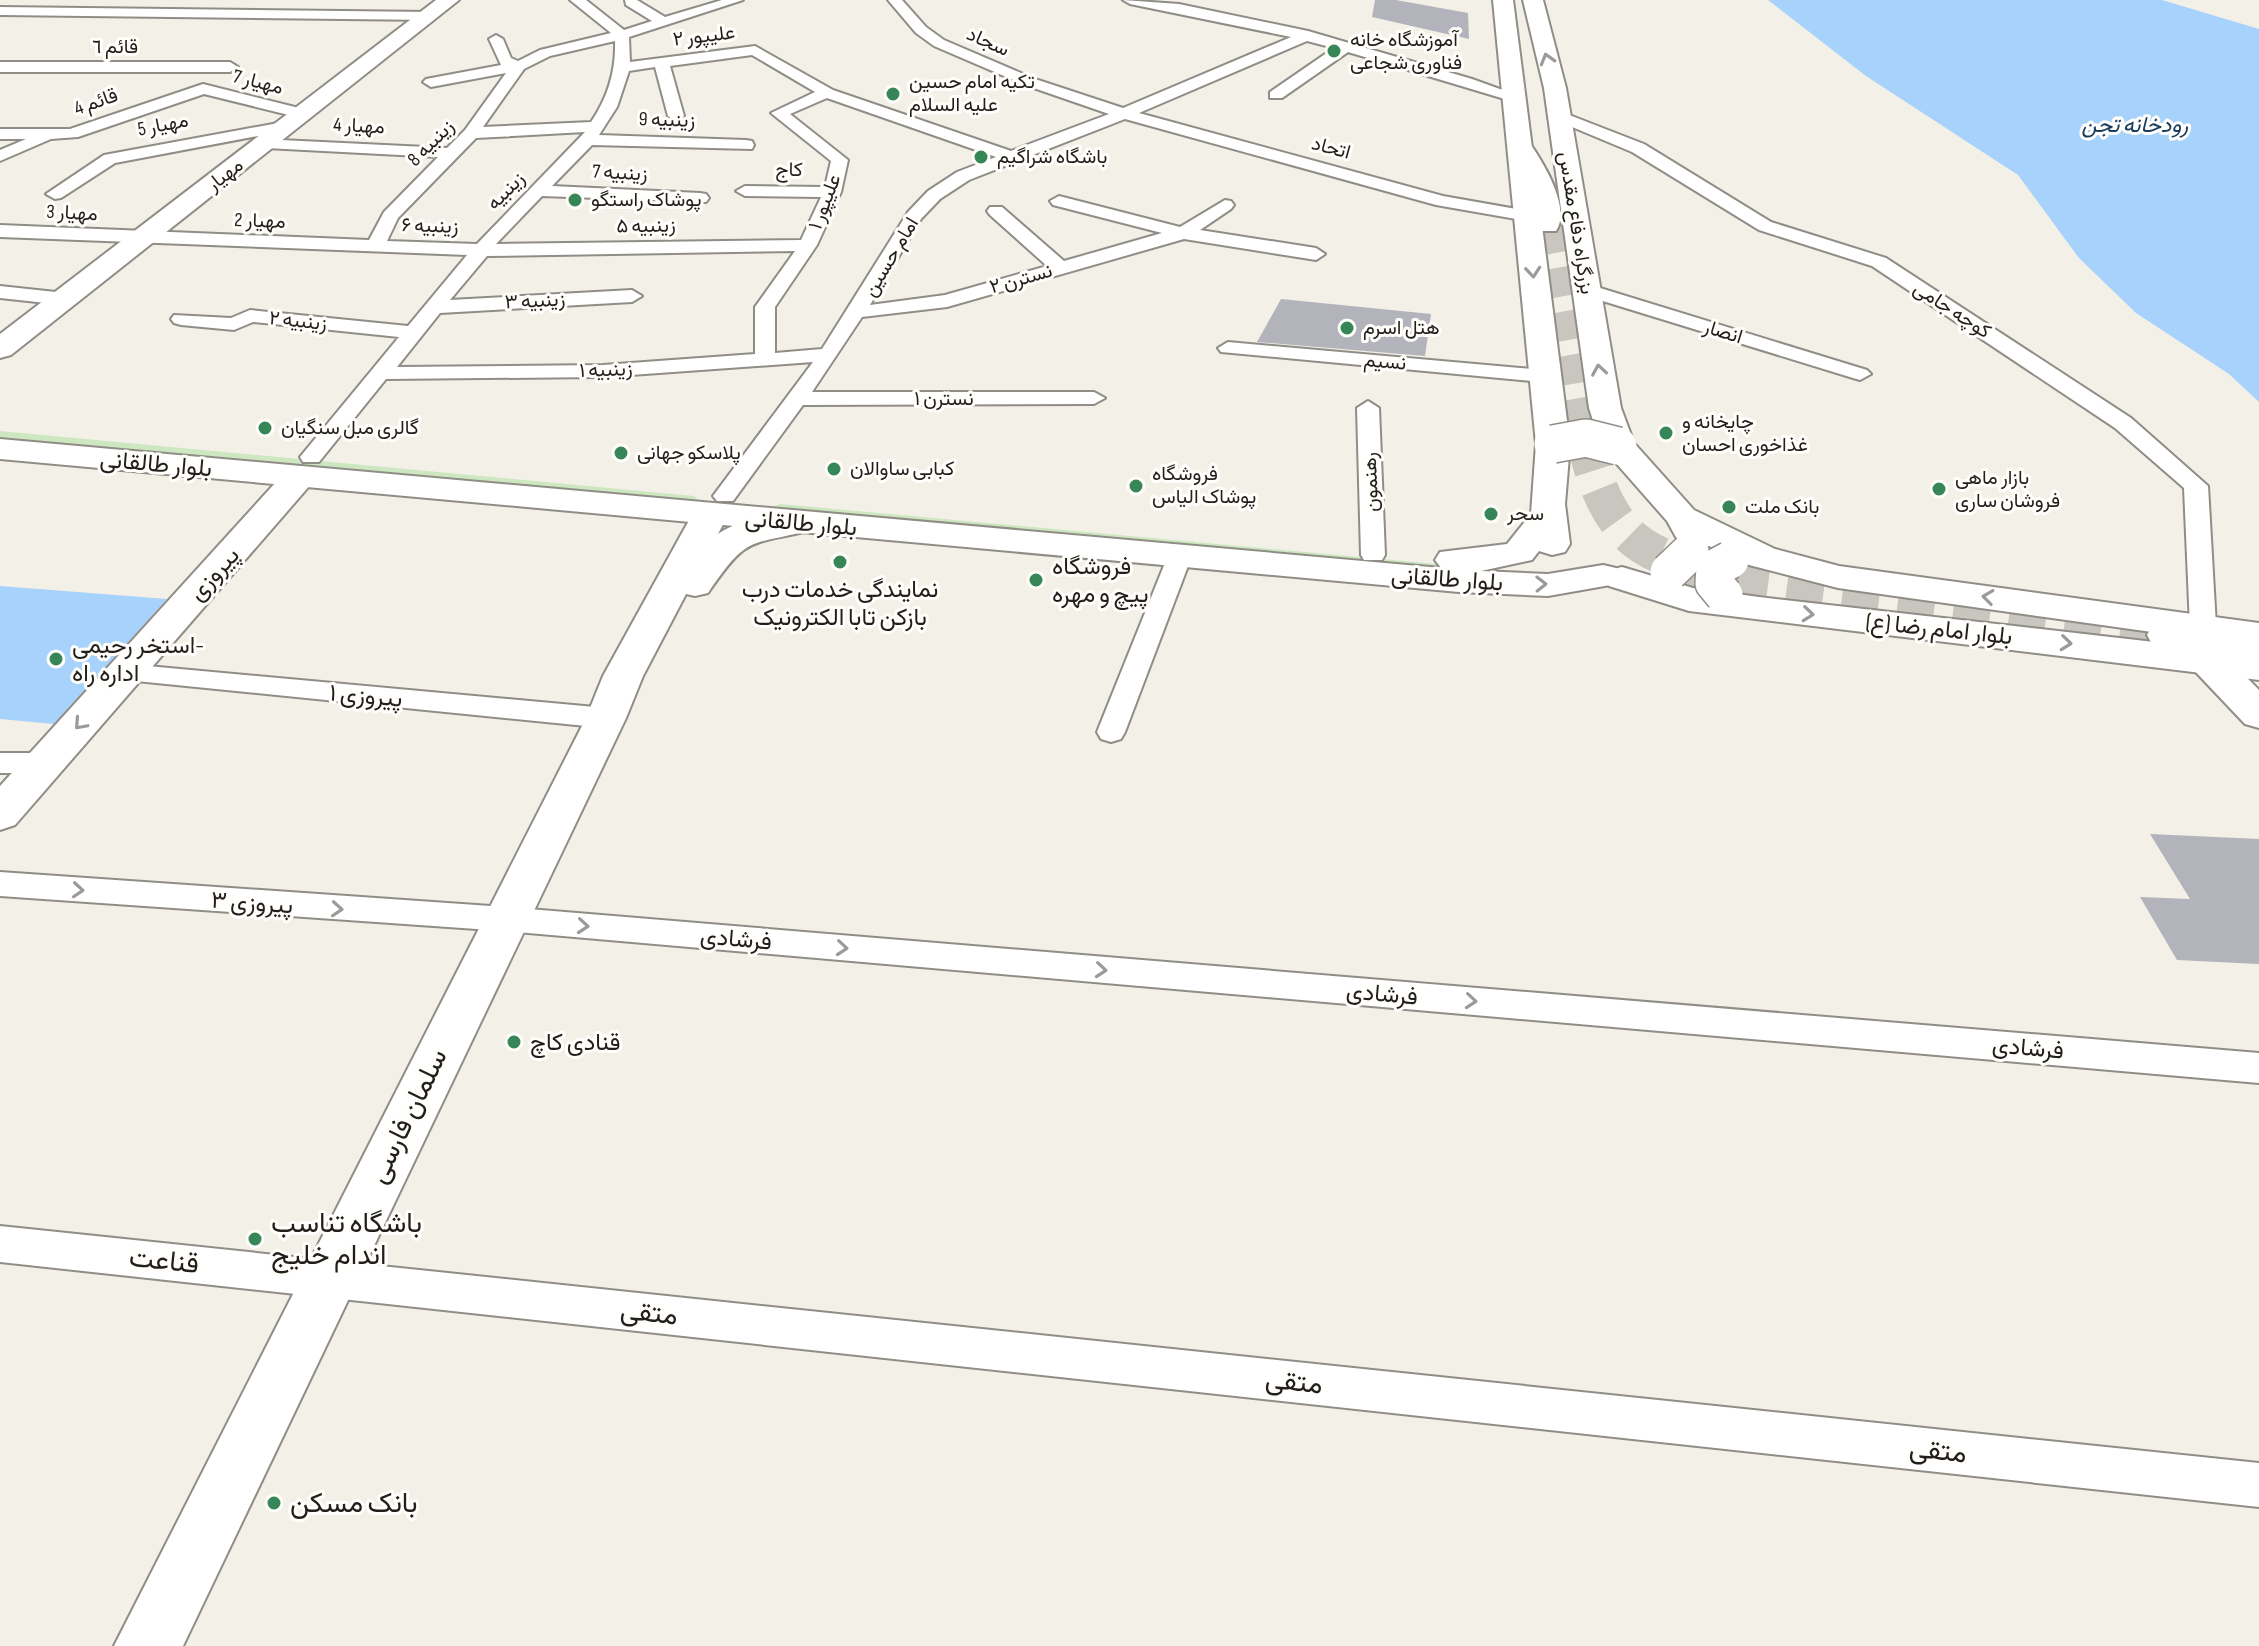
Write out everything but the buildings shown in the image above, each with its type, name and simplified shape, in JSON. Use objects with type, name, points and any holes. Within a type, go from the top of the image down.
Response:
[{"type":"main road","name":"بزرگراه دفاع مقدس","points":[[1503,0],[1520,147],[1538,220],[1543,376],[1556,429],[1549,515]]},
{"type":"main road","name":"بزرگراه دفاع مقدس","points":[[1533,0],[1559,116],[1609,430]]},
{"type":"main road","name":"مهیار","points":[[0,349],[440,8]]},
{"type":"main road","points":[[1556,429],[1564,439],[1609,430]]},
{"type":"main road","name":"بلوار امام رضا (ع)","points":[[1609,430],[1681,547],[1727,542],[1771,559],[1838,577],[2204,642],[2259,667]]},
{"type":"main road","name":"بلوار طالقانی","points":[[14,440],[1176,541],[1474,561],[1519,552],[1549,515]]},
{"type":"main road","name":"پیروزی","points":[[0,814],[305,467]]},
{"type":"main road","name":"بلوار طالقانی","points":[[727,503],[800,523],[1485,583],[1548,585],[1612,577],[1681,547]]},
{"type":"main road","name":"سلمان فارسی","points":[[148,1646],[606,718],[623,676],[727,503]]},
{"type":"main road","name":"بلوار امام رضا (ع)","points":[[1549,515],[1550,540],[1556,552],[1576,568],[1689,599],[1763,609],[2204,642],[2259,635]]},
{"type":"main road","name":"سلمان فارسی","points":[[650,631],[679,614],[712,558],[735,536],[800,523]]},
{"type":"main road","points":[[1763,609],[1727,577],[1748,557],[1771,559]]},
{"type":"main road","points":[[2166,635],[2259,657]]},
{"type":"main road","points":[[2204,642],[2259,714]]},
{"type":"street","points":[[72,12],[89,0]]},
{"type":"street","points":[[577,0],[622,35]]},
{"type":"street","points":[[431,82],[519,66],[545,53],[622,35],[736,0]]},
{"type":"street","name":"سجاد","points":[[895,0],[921,30],[939,43],[1030,82],[1124,114]]},
{"type":"street","points":[[1130,0],[1219,7],[1514,97]]},
{"type":"street","points":[[631,2],[664,23]]},
{"type":"street","points":[[0,11],[298,13],[440,8]]},
{"type":"street","name":"زینبیه","points":[[305,467],[498,230],[592,134],[609,107],[623,67],[622,35]]},
{"type":"street","name":"امام حسین","points":[[727,503],[795,399],[858,312],[914,216],[934,195],[963,176],[1124,114],[1308,35]]},
{"type":"street","points":[[496,39],[505,61],[519,66]]},
{"type":"street","points":[[1276,95],[1348,45]]},
{"type":"street","name":"علیپور ۲","points":[[623,67],[755,50],[827,93],[1011,157]]},
{"type":"street","points":[[661,62],[676,116]]},
{"type":"street","points":[[471,133],[519,66]]},
{"type":"street","name":"قائم ٦","points":[[0,67],[230,67]]},
{"type":"street","name":"مهیار 7","points":[[203,89],[297,120]]},
{"type":"street","name":"قائم 4","points":[[0,134],[72,134],[203,89]]},
{"type":"street","name":"علیپور ۱","points":[[765,358],[765,307],[808,245],[832,192],[840,160],[779,113],[827,93]]},
{"type":"street","name":"اتحاد","points":[[1124,114],[1442,201],[1538,220]]},
{"type":"street","name":"کوچه جامی","points":[[1559,116],[1638,148],[1765,226],[1879,262],[2123,423],[2196,486],[2204,642]]},
{"type":"street","name":"مهیار 5","points":[[55,194],[110,159],[297,120]]},
{"type":"street","name":"زینبیه 8","points":[[375,246],[390,216],[471,133],[592,134]]},
{"type":"street","points":[[0,156],[52,134]]},
{"type":"street","name":"زینبیه 9","points":[[592,134],[746,145]]},
{"type":"street","name":"مهیار 4","points":[[266,143],[451,153]]},
{"type":"street","name":"زینبیه 7","points":[[538,191],[700,198]]},
{"type":"street","name":"کاج","points":[[745,191],[832,192]]},
{"type":"street","points":[[1059,201],[1183,233],[1316,254]]},
{"type":"street","points":[[1183,233],[1225,205]]},
{"type":"street","points":[[996,211],[1060,268]]},
{"type":"street","name":"مهیار 3","points":[[0,231],[143,239]]},
{"type":"street","name":"نسترن ۲","points":[[858,312],[947,301],[1183,233]]},
{"type":"street","name":"مهیار 2","points":[[143,239],[375,246]]},
{"type":"street","name":"زینبیه ۵","points":[[484,250],[808,245]]},
{"type":"street","name":"زینبیه ۶","points":[[375,246],[484,250]]},
{"type":"street","name":"انصار","points":[[1587,290],[1860,374]]},
{"type":"street","points":[[0,292],[65,299]]},
{"type":"street","name":"زینبیه ۳","points":[[437,307],[632,296]]},
{"type":"street","name":"زینبیه ۲","points":[[181,319],[234,324],[250,316],[416,333]]},
{"type":"street","name":"نسیم","points":[[1228,348],[1543,376]]},
{"type":"street","name":"زینبیه ۱","points":[[383,373],[603,371],[829,355]]},
{"type":"street","name":"نسترن ۱","points":[[795,399],[1094,398]]},
{"type":"street","name":"رهنمون","points":[[1368,408],[1373,555]]},
{"type":"street","points":[[1111,732],[1179,558]]},
{"type":"street","name":"پیروزی ١","points":[[126,673],[606,718]]},
{"type":"street","points":[[0,763],[46,763]]},
{"type":"street","name":"پیروزی ٣","points":[[0,884],[505,919]]},
{"type":"street","name":"فرشادی","points":[[505,919],[2259,1068]]},
{"type":"street","name":"قناعت","points":[[0,1244],[328,1279]]},
{"type":"street","name":"متقی","points":[[328,1279],[2259,1485]]},
{"type":"green space","points":[[0,431],[694,496],[701,502],[698,505],[0,445]]},
{"type":"green space","points":[[780,504],[1459,566],[1464,571],[766,509]]},
{"type":"water","name":"رودخانه تجن","points":[[1768,0],[2162,0],[2259,29],[2259,402],[2229,374],[2136,313],[2079,258],[2018,175],[1866,76]]},
{"type":"water","name":"استخر رحیمی- اداره راه","points":[[0,586],[167,599],[54,724],[0,719]]},
{"type":"tunnel","points":[[1547,225],[1585,437]]},
{"type":"tunnel","points":[[1584,435],[1599,488],[1620,525],[1646,548],[1706,574],[2166,635]]},
{"type":"place","name":"آموزشگاه خانه فناوری شجاعی","points":[[1334,51]]},
{"type":"place","name":"تکیه امام حسین علیه السلام","points":[[893,94]]},
{"type":"place","name":"باشگاه شراگیم","points":[[981,157]]},
{"type":"place","name":"پوشاک راستگو","points":[[575,200]]},
{"type":"place","name":"هتل اسرم","points":[[1347,328]]},
{"type":"place","name":"گالری مبل سنگیان","points":[[265,428]]},
{"type":"place","name":"چایخانه و غذاخوری احسان","points":[[1666,433]]},
{"type":"place","name":"پلاسکو جهانی","points":[[621,453]]},
{"type":"place","name":"کبابی ساوالان","points":[[834,469]]},
{"type":"place","name":"فروشگاه پوشاک الیاس","points":[[1136,486]]},
{"type":"place","name":"بازار ماهی فروشان ساری","points":[[1939,489]]},
{"type":"place","name":"بانک ملت","points":[[1729,507]]},
{"type":"place","name":"سحر","points":[[1491,514]]},
{"type":"place","name":"نمایندگی خدمات درب بازکن تابا الکترونیک","points":[[840,562]]},
{"type":"place","name":"فروشگاه پیچ و مهره","points":[[1036,580]]},
{"type":"place","name":"استخر رحیمی- اداره راه","points":[[56,659]]},
{"type":"place","name":"قنادی کاچ","points":[[514,1042]]},
{"type":"place","name":"باشگاه تناسب اندام خلیج","points":[[255,1239]]},
{"type":"place","name":"بانک مسکن","points":[[274,1503]]}]
